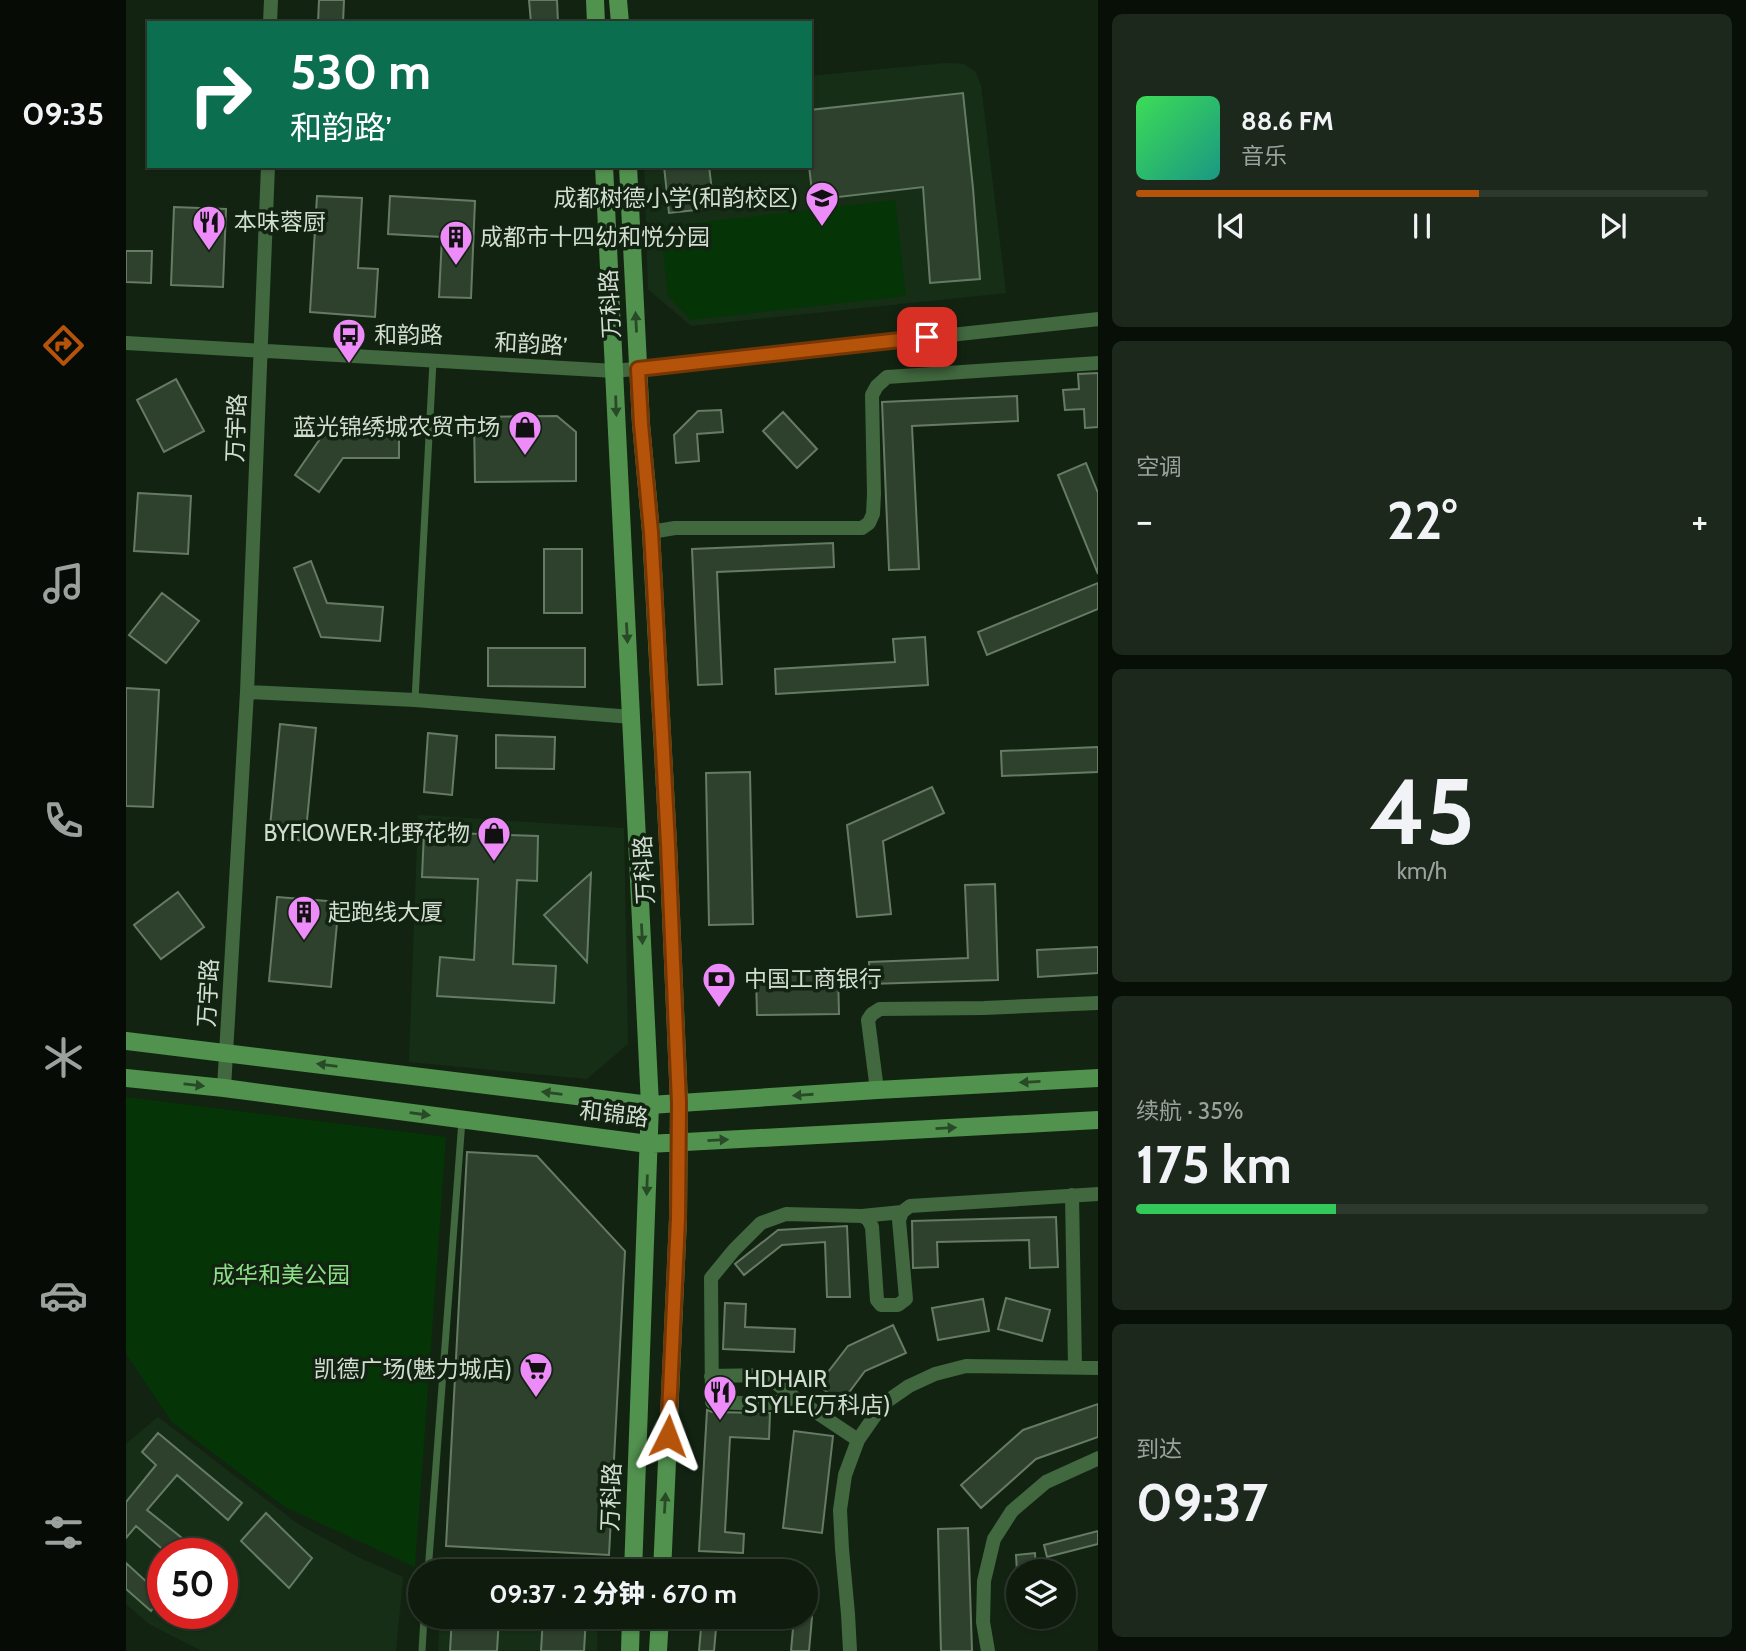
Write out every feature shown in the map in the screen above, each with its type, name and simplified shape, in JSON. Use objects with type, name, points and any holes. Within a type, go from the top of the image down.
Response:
[{"type":"main road","points":[[595,0],[596,21]]},
{"type":"main road","points":[[618,0],[620,21]]},
{"type":"main road","name":"万科路","points":[[604,168],[650,1105],[633,1559]]},
{"type":"main road","name":"万科路","points":[[628,168],[641,424],[651,532],[669,857],[679,1103],[678,1219],[663,1559]]},
{"type":"main road","points":[[126,1041],[650,1105],[1098,1078]]},
{"type":"main road","name":"和锦路","points":[[126,1078],[224,1088],[648,1144],[1098,1120]]},
{"type":"main road","points":[[630,1651],[631,1629]]},
{"type":"main road","points":[[658,1651],[659,1629]]},
{"type":"street","points":[[272,21],[273,0]]},
{"type":"street","name":"万宇路","points":[[224,1088],[247,692],[263,168]]},
{"type":"street","name":"万宇路","points":[[258,350],[268,168]]},
{"type":"street","name":"和韵路’","points":[[126,342],[615,371],[1098,319]]},
{"type":"street","points":[[651,532],[675,528],[862,528],[869,523],[873,514],[872,395],[887,377],[1098,363]]},
{"type":"street","points":[[247,692],[415,700],[632,717]]},
{"type":"street","points":[[877,1090],[869,1020],[872,1014],[880,1009],[1098,1003]]},
{"type":"street","points":[[795,1398],[766,1404],[712,1402],[711,1278],[761,1223],[786,1214],[862,1216],[902,1212],[910,1206],[1098,1194]]},
{"type":"street","points":[[1072,1195],[1075,1367]]},
{"type":"street","points":[[862,1216],[869,1219],[873,1227],[877,1300],[881,1305],[898,1305],[905,1299],[899,1220],[902,1212]]},
{"type":"street","points":[[850,1651],[840,1510],[845,1475],[858,1440],[883,1404],[909,1386],[935,1374],[966,1366],[1098,1368]]},
{"type":"street","points":[[711,1376],[766,1375],[858,1440]]},
{"type":"street","points":[[988,1651],[984,1622],[984,1581],[994,1539],[1012,1511],[1046,1482],[1098,1458]]},
{"type":"lane","points":[[415,700],[433,361]]},
{"type":"lane","points":[[429,1559],[462,1119]]},
{"type":"lane","points":[[422,1651],[423,1629]]},
{"type":"shaded area","name":"成都树德小学(和韵校区)","points":[[946,63],[964,64],[975,71],[981,85],[1006,293],[691,326],[648,289],[644,168],[812,168],[812,76]]},
{"type":"shaded area","points":[[418,815],[624,828],[628,1044],[587,1079],[409,1062]]},
{"type":"shaded area","points":[[158,1417],[298,1524],[360,1558],[403,1577],[396,1651],[202,1651],[159,1629],[238,1629],[238,1538],[147,1538],[147,1622],[126,1604],[126,1444]]},
{"type":"shaded area","points":[[439,1629],[598,1629],[597,1651],[438,1651]]},
{"type":"green space","points":[[895,200],[906,296],[691,320],[668,296],[660,227]]},
{"type":"green space","name":"成华和美公园","points":[[126,1097],[446,1137],[416,1559],[408,1559],[408,1564],[285,1507],[172,1422],[126,1353]]},
{"type":"building","points":[[319,0],[344,0],[343,21],[318,21]]},
{"type":"building","points":[[529,0],[557,0],[558,21],[531,21]]},
{"type":"building","points":[[963,93],[980,279],[930,283],[923,187],[813,200],[809,168],[812,168],[812,110]]},
{"type":"building","points":[[664,168],[709,168],[714,208],[669,213]]},
{"type":"building","points":[[317,196],[362,198],[358,268],[378,269],[375,317],[310,312]]},
{"type":"building","name":"成都市十四幼和悦分园","points":[[390,196],[475,201],[471,298],[439,297],[442,237],[388,234]]},
{"type":"building","points":[[174,207],[226,209],[223,287],[171,285]]},
{"type":"building","points":[[126,251],[152,251],[151,283],[126,282]]},
{"type":"building","points":[[1098,373],[1098,427],[1085,428],[1084,409],[1065,410],[1063,390],[1079,389],[1078,374]]},
{"type":"building","points":[[176,379],[204,431],[164,452],[137,400]]},
{"type":"building","points":[[1017,396],[1018,421],[912,426],[919,569],[889,570],[882,402]]},
{"type":"building","points":[[721,410],[723,432],[697,434],[699,461],[676,463],[674,435],[698,411]]},
{"type":"building","points":[[783,412],[817,449],[797,468],[763,431]]},
{"type":"building","name":"蓝光锦绣城农贸市场","points":[[557,416],[576,432],[576,481],[475,482],[474,417]]},
{"type":"building","points":[[329,426],[399,426],[399,458],[343,458],[319,492],[295,475]]},
{"type":"building","points":[[1086,463],[1098,493],[1098,574],[1058,475]]},
{"type":"building","points":[[138,493],[191,496],[188,554],[134,551]]},
{"type":"building","points":[[833,543],[834,567],[717,572],[722,684],[698,685],[692,549]]},
{"type":"building","points":[[544,549],[582,549],[582,613],[544,613]]},
{"type":"building","points":[[311,561],[327,603],[383,607],[380,641],[321,637],[294,568]]},
{"type":"building","points":[[1098,583],[1098,609],[987,655],[978,632]]},
{"type":"building","points":[[162,593],[199,621],[166,663],[129,635]]},
{"type":"building","points":[[925,637],[928,685],[776,694],[775,669],[895,662],[893,639]]},
{"type":"building","points":[[488,648],[585,648],[585,687],[488,686]]},
{"type":"building","points":[[126,688],[159,690],[153,807],[126,806]]},
{"type":"building","points":[[280,724],[316,728],[305,841],[269,837]]},
{"type":"building","points":[[428,733],[457,736],[452,795],[424,792]]},
{"type":"building","points":[[496,735],[555,737],[554,769],[496,768]]},
{"type":"building","points":[[1098,747],[1098,772],[1002,776],[1001,751]]},
{"type":"building","points":[[750,772],[753,924],[709,925],[706,773]]},
{"type":"building","points":[[932,787],[944,813],[883,841],[891,914],[857,917],[847,825]]},
{"type":"building","points":[[424,832],[538,836],[537,881],[517,880],[513,964],[556,966],[554,1003],[437,996],[440,957],[474,960],[478,879],[422,877]]},
{"type":"building","points":[[591,873],[587,962],[544,915]]},
{"type":"building","points":[[995,884],[998,980],[870,984],[869,962],[968,958],[965,885]]},
{"type":"building","points":[[178,892],[204,927],[161,959],[134,925]]},
{"type":"building","name":"起跑线大厦","points":[[277,897],[339,902],[331,987],[269,981]]},
{"type":"building","points":[[1098,947],[1098,973],[1038,977],[1037,950]]},
{"type":"building","points":[[838,973],[839,1014],[757,1015],[756,975]]},
{"type":"building","name":"凯德广场(魅力城店)","points":[[467,1152],[537,1156],[625,1251],[609,1555],[446,1546]]},
{"type":"building","points":[[1056,1217],[1058,1267],[1030,1268],[1029,1240],[937,1242],[938,1267],[913,1268],[912,1221]]},
{"type":"building","points":[[847,1226],[850,1297],[827,1297],[825,1242],[782,1245],[744,1275],[735,1264],[778,1230]]},
{"type":"building","points":[[1006,1298],[1050,1310],[1042,1341],[998,1329]]},
{"type":"building","points":[[983,1299],[989,1331],[938,1340],[932,1308]]},
{"type":"building","points":[[725,1303],[746,1304],[745,1327],[795,1329],[794,1352],[723,1349]]},
{"type":"building","points":[[893,1325],[906,1353],[865,1371],[841,1403],[818,1385],[848,1346]]},
{"type":"building","points":[[1098,1404],[1098,1437],[1036,1459],[981,1508],[961,1485],[1023,1430]]},
{"type":"building","points":[[707,1410],[770,1413],[769,1439],[730,1437],[725,1532],[744,1534],[743,1553],[699,1551]]},
{"type":"building","points":[[794,1431],[833,1436],[822,1533],[783,1528]]},
{"type":"building","points":[[158,1433],[242,1503],[228,1520],[177,1475],[147,1510],[182,1538],[150,1538],[136,1526],[126,1538],[126,1502],[156,1465],[142,1452]]},
{"type":"building","points":[[266,1513],[312,1558],[289,1588],[241,1541]]},
{"type":"building","points":[[968,1528],[972,1651],[941,1651],[938,1529]]},
{"type":"building","points":[[1098,1531],[1098,1544],[1047,1557],[1044,1545]]},
{"type":"building","points":[[1035,1553],[1035,1559],[1016,1559],[1016,1555]]},
{"type":"building","points":[[126,1563],[147,1582],[147,1607],[126,1589]]},
{"type":"building","points":[[451,1629],[498,1629],[497,1651],[450,1651]]},
{"type":"building","points":[[542,1629],[585,1629],[584,1651],[541,1651]]},
{"type":"building","points":[[701,1629],[716,1629],[714,1651],[699,1651]]},
{"type":"building","points":[[793,1629],[811,1629],[809,1651],[791,1651]]},
{"type":"place","name":"成都树德小学(和韵校区)","points":[[822,228]]},
{"type":"place","name":"本味蓉厨","points":[[209,252]]},
{"type":"place","name":"成都市十四幼和悦分园","points":[[456,267]]},
{"type":"place","name":"和韵路","points":[[349,365]]},
{"type":"place","name":"蓝光锦绣城农贸市场","points":[[525,457]]},
{"type":"place","name":"BYFlOWER·北野花物","points":[[494,863]]},
{"type":"place","name":"起跑线大厦","points":[[304,942]]},
{"type":"place","name":"中国工商银行","points":[[719,1009]]},
{"type":"place","name":"凯德广场(魅力城店)","points":[[536,1399]]},
{"type":"place","name":"HDHAIR STYLE(万科店)","points":[[720,1422]]},
{"type":"route","points":[[668,1436],[678,1219],[679,1103],[654,584],[638,369],[927,337]]}]
